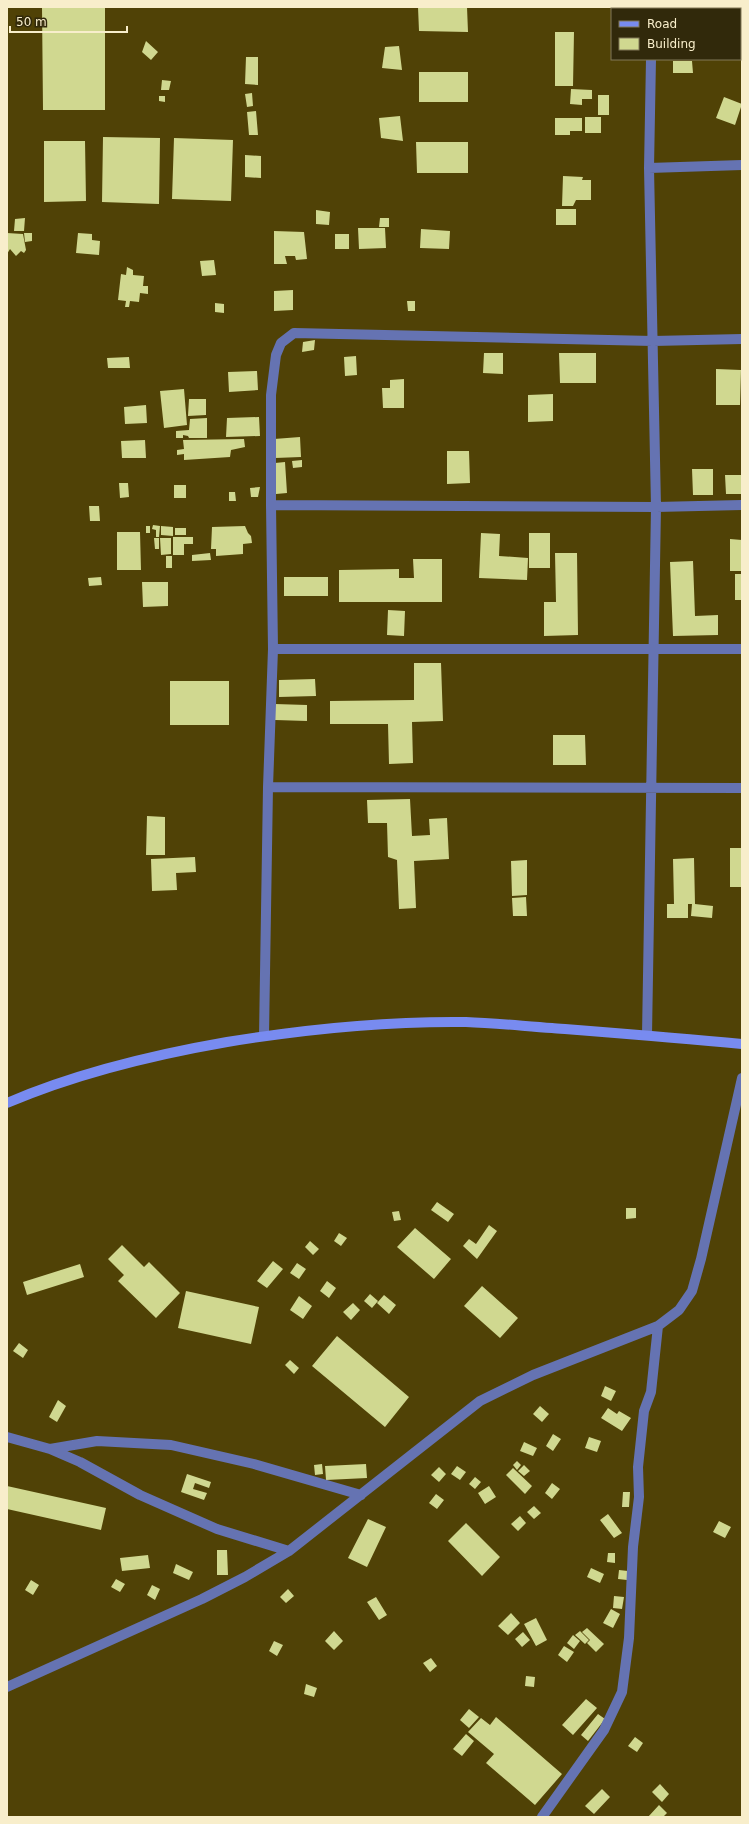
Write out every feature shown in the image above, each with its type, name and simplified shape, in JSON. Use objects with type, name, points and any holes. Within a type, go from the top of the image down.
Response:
[{"type":"main road","points":[[7,1102],[30,1093],[116,1066],[179,1050],[264,1036],[335,1027],[401,1022],[453,1022],[647,1035],[742,1044]]},
{"type":"street","points":[[647,1035],[656,507],[649,168],[651,60]]},
{"type":"street","points":[[649,168],[742,165]]},
{"type":"street","points":[[264,1036],[268,787],[273,649],[271,395],[275,363],[281,343],[294,333],[653,341],[742,339]]},
{"type":"street","points":[[271,505],[656,507],[742,505]]},
{"type":"street","points":[[273,649],[742,649]]},
{"type":"street","points":[[268,787],[742,788]]},
{"type":"street","points":[[7,1687],[202,1599],[290,1551],[480,1401],[534,1375],[658,1326],[679,1310],[692,1291],[701,1259],[742,1078]]},
{"type":"street","points":[[542,1817],[604,1730],[622,1692],[629,1638],[634,1547],[639,1497],[638,1467],[644,1411],[651,1392],[658,1326]]},
{"type":"street","points":[[7,1437],[50,1449],[80,1462],[140,1495],[217,1529],[290,1551]]},
{"type":"street","points":[[50,1449],[97,1441],[171,1444],[254,1464],[361,1495]]},
{"type":"building","points":[[42,7],[105,7],[105,110],[43,110]]},
{"type":"building","points":[[418,7],[467,7],[468,32],[419,31]]},
{"type":"building","points":[[555,32],[574,32],[573,86],[555,86]]},
{"type":"building","points":[[146,41],[158,52],[151,60],[142,52]]},
{"type":"building","points":[[399,46],[402,70],[382,68],[385,47]]},
{"type":"building","points":[[246,57],[258,57],[258,85],[245,84]]},
{"type":"building","points":[[673,61],[692,61],[693,73],[673,73]]},
{"type":"building","points":[[419,72],[468,72],[468,102],[419,102]]},
{"type":"building","points":[[162,80],[171,81],[169,90],[161,90]]},
{"type":"building","points":[[571,89],[592,90],[592,99],[582,99],[582,105],[570,104]]},
{"type":"building","points":[[252,93],[253,106],[247,107],[245,94]]},
{"type":"building","points":[[598,95],[609,95],[609,115],[598,115]]},
{"type":"building","points":[[159,96],[165,96],[165,102],[159,101]]},
{"type":"building","points":[[724,97],[742,104],[735,125],[716,118]]},
{"type":"building","points":[[256,111],[258,135],[249,135],[247,112]]},
{"type":"building","points":[[400,116],[403,141],[381,138],[379,118]]},
{"type":"building","points":[[585,117],[601,117],[601,133],[585,133]]},
{"type":"building","points":[[555,118],[582,118],[582,131],[570,131],[570,135],[555,135]]},
{"type":"building","points":[[103,137],[160,138],[159,204],[102,202]]},
{"type":"building","points":[[174,138],[233,140],[231,201],[172,199]]},
{"type":"building","points":[[44,141],[85,141],[86,201],[44,202]]},
{"type":"building","points":[[416,142],[468,142],[468,173],[417,173]]},
{"type":"building","points":[[245,155],[261,156],[261,178],[245,177]]},
{"type":"building","points":[[563,176],[583,177],[582,180],[591,180],[591,200],[576,200],[573,206],[562,206]]},
{"type":"building","points":[[556,209],[576,209],[576,225],[556,225]]},
{"type":"building","points":[[316,210],[330,212],[329,225],[316,224]]},
{"type":"building","points":[[25,218],[24,231],[14,231],[15,219]]},
{"type":"building","points":[[380,218],[389,218],[389,227],[379,227]]},
{"type":"building","points":[[358,228],[385,228],[386,248],[359,249]]},
{"type":"building","points":[[421,229],[450,231],[449,249],[420,248]]},
{"type":"building","points":[[274,231],[304,232],[307,259],[296,260],[295,256],[285,256],[287,264],[274,264]]},
{"type":"building","points":[[7,233],[23,234],[26,250],[24,253],[21,251],[16,256],[10,249],[7,254]]},
{"type":"building","points":[[24,233],[32,233],[32,241],[25,242]]},
{"type":"building","points":[[78,233],[92,234],[92,240],[100,241],[99,255],[76,253]]},
{"type":"building","points":[[335,234],[349,234],[349,249],[335,249]]},
{"type":"building","points":[[214,260],[216,275],[202,276],[200,261]]},
{"type":"building","points":[[127,267],[133,270],[133,275],[144,276],[143,286],[148,286],[148,294],[140,293],[139,302],[130,301],[129,307],[125,307],[126,301],[118,300],[121,274],[126,275]]},
{"type":"building","points":[[293,290],[293,310],[274,311],[274,291]]},
{"type":"building","points":[[407,301],[415,301],[415,311],[408,311]]},
{"type":"building","points":[[215,303],[224,304],[224,313],[215,312]]},
{"type":"building","points":[[315,340],[314,350],[302,352],[303,342]]},
{"type":"building","points":[[484,353],[503,353],[503,374],[483,373]]},
{"type":"building","points":[[559,353],[596,353],[596,383],[560,383]]},
{"type":"building","points":[[356,356],[357,375],[345,376],[344,357]]},
{"type":"building","points":[[129,357],[130,368],[108,368],[107,358]]},
{"type":"building","points":[[716,369],[741,370],[740,405],[716,405]]},
{"type":"building","points":[[257,371],[258,390],[229,392],[228,372]]},
{"type":"building","points":[[404,379],[404,408],[383,408],[382,388],[390,388],[390,380]]},
{"type":"building","points":[[184,389],[187,425],[164,428],[160,391]]},
{"type":"building","points":[[553,394],[553,421],[528,422],[528,395]]},
{"type":"building","points":[[189,399],[206,399],[206,415],[188,416]]},
{"type":"building","points":[[146,405],[147,423],[125,424],[124,407]]},
{"type":"building","points":[[259,417],[260,436],[226,437],[227,418]]},
{"type":"building","points":[[207,418],[207,438],[189,438],[188,436],[183,435],[183,438],[176,438],[176,431],[189,430],[190,419]]},
{"type":"building","points":[[300,437],[301,457],[275,458],[274,439]]},
{"type":"building","points":[[244,439],[245,447],[231,450],[230,457],[184,460],[184,454],[177,455],[177,450],[184,449],[183,440]]},
{"type":"building","points":[[145,440],[146,458],[122,458],[121,441]]},
{"type":"building","points":[[447,451],[469,451],[470,483],[447,484]]},
{"type":"building","points":[[302,460],[302,467],[293,468],[292,461]]},
{"type":"building","points":[[285,462],[287,493],[276,494],[275,463]]},
{"type":"building","points":[[692,469],[713,469],[713,495],[693,495]]},
{"type":"building","points":[[725,475],[742,475],[742,494],[726,494]]},
{"type":"building","points":[[119,483],[128,483],[129,497],[120,498]]},
{"type":"building","points":[[174,485],[186,485],[186,498],[174,498]]},
{"type":"building","points":[[260,487],[258,497],[251,497],[250,488]]},
{"type":"building","points":[[229,492],[235,492],[236,501],[229,501]]},
{"type":"building","points":[[89,506],[99,506],[100,521],[90,521]]},
{"type":"building","points":[[153,525],[160,526],[159,537],[156,537],[156,530],[152,529]]},
{"type":"building","points":[[146,526],[150,526],[150,533],[146,533]]},
{"type":"building","points":[[161,526],[173,527],[173,536],[161,535]]},
{"type":"building","points":[[245,526],[251,536],[252,543],[243,544],[243,554],[216,556],[216,549],[211,549],[212,527]]},
{"type":"building","points":[[175,528],[186,528],[186,535],[175,535]]},
{"type":"building","points":[[117,532],[140,532],[141,570],[117,570]]},
{"type":"building","points":[[481,533],[500,534],[499,556],[528,558],[527,580],[479,578]]},
{"type":"building","points":[[529,533],[550,533],[550,568],[529,568]]},
{"type":"building","points":[[173,537],[193,537],[193,544],[184,544],[184,555],[173,555]]},
{"type":"building","points":[[154,538],[159,538],[159,549],[155,549]]},
{"type":"building","points":[[160,538],[171,538],[171,554],[161,555]]},
{"type":"building","points":[[730,539],[742,540],[742,571],[730,571]]},
{"type":"building","points":[[210,553],[211,560],[192,561],[192,555]]},
{"type":"building","points":[[555,553],[577,553],[578,635],[544,636],[544,602],[556,602]]},
{"type":"building","points":[[166,556],[172,556],[172,568],[166,568]]},
{"type":"building","points":[[413,559],[442,559],[442,602],[339,602],[339,570],[399,569],[399,578],[414,578]]},
{"type":"building","points":[[693,561],[695,616],[718,615],[718,635],[673,636],[670,562]]},
{"type":"building","points":[[735,574],[742,574],[742,600],[735,600]]},
{"type":"building","points":[[101,577],[102,585],[89,586],[88,578]]},
{"type":"building","points":[[284,577],[328,577],[328,596],[284,596]]},
{"type":"building","points":[[142,582],[168,582],[168,606],[143,607]]},
{"type":"building","points":[[388,610],[405,611],[404,636],[387,635]]},
{"type":"building","points":[[414,663],[441,663],[443,721],[412,722],[413,763],[389,764],[388,724],[330,724],[330,701],[414,700]]},
{"type":"building","points":[[315,679],[316,696],[279,697],[279,680]]},
{"type":"building","points":[[170,681],[229,681],[229,725],[170,725]]},
{"type":"building","points":[[275,704],[307,705],[307,721],[275,720]]},
{"type":"building","points":[[553,735],[585,735],[586,765],[553,765]]},
{"type":"building","points":[[410,799],[412,836],[430,835],[429,819],[447,818],[449,859],[414,861],[416,908],[399,909],[397,860],[388,857],[387,823],[368,823],[367,800]]},
{"type":"building","points":[[147,816],[165,817],[165,855],[146,855]]},
{"type":"building","points":[[730,848],[742,848],[742,887],[730,887]]},
{"type":"building","points":[[195,857],[196,872],[176,873],[177,890],[152,891],[151,859]]},
{"type":"building","points":[[694,858],[695,904],[713,906],[712,918],[691,916],[692,904],[688,904],[688,918],[667,918],[667,904],[674,904],[673,859]]},
{"type":"building","points":[[527,860],[527,895],[512,896],[511,861]]},
{"type":"building","points":[[526,897],[527,916],[513,916],[512,898]]},
{"type":"building","points":[[437,1202],[454,1214],[448,1222],[431,1210]]},
{"type":"building","points":[[626,1208],[636,1208],[636,1218],[626,1219]]},
{"type":"building","points":[[399,1211],[401,1220],[394,1221],[392,1212]]},
{"type":"building","points":[[489,1225],[497,1231],[477,1259],[463,1246],[469,1239],[476,1244]]},
{"type":"building","points":[[415,1228],[451,1259],[434,1279],[397,1247]]},
{"type":"building","points":[[339,1233],[347,1238],[341,1246],[334,1241]]},
{"type":"building","points":[[310,1241],[319,1249],[313,1255],[305,1247]]},
{"type":"building","points":[[122,1245],[144,1267],[149,1262],[180,1293],[156,1318],[118,1281],[124,1275],[108,1259]]},
{"type":"building","points":[[273,1261],[283,1269],[267,1288],[257,1281]]},
{"type":"building","points":[[297,1263],[306,1269],[299,1279],[290,1273]]},
{"type":"building","points":[[80,1264],[84,1277],[27,1295],[23,1282]]},
{"type":"building","points":[[327,1281],[336,1288],[329,1298],[320,1291]]},
{"type":"building","points":[[482,1286],[518,1318],[500,1338],[464,1306]]},
{"type":"building","points":[[186,1291],[259,1307],[251,1344],[178,1328]]},
{"type":"building","points":[[370,1294],[378,1301],[372,1308],[364,1301]]},
{"type":"building","points":[[384,1295],[396,1305],[389,1314],[377,1303]]},
{"type":"building","points":[[299,1296],[312,1306],[303,1319],[290,1310]]},
{"type":"building","points":[[353,1303],[360,1310],[351,1320],[343,1312]]},
{"type":"building","points":[[337,1336],[409,1397],[385,1427],[312,1366]]},
{"type":"building","points":[[19,1343],[28,1350],[23,1358],[13,1351]]},
{"type":"building","points":[[290,1360],[299,1368],[294,1374],[285,1365]]},
{"type":"building","points":[[605,1386],[616,1391],[611,1401],[601,1396]]},
{"type":"building","points":[[58,1400],[66,1406],[57,1422],[49,1417]]},
{"type":"building","points":[[540,1406],[549,1414],[542,1422],[533,1414]]},
{"type":"building","points":[[608,1408],[617,1414],[619,1411],[631,1418],[622,1431],[601,1418]]},
{"type":"building","points":[[553,1434],[561,1439],[553,1451],[546,1446]]},
{"type":"building","points":[[589,1437],[601,1441],[597,1452],[585,1448]]},
{"type":"building","points":[[524,1442],[537,1448],[533,1456],[520,1451]]},
{"type":"building","points":[[517,1461],[521,1465],[517,1470],[513,1465]]},
{"type":"building","points":[[322,1464],[323,1474],[315,1475],[314,1465]]},
{"type":"building","points":[[366,1464],[367,1478],[326,1480],[325,1466]]},
{"type":"building","points":[[524,1465],[530,1471],[524,1476],[518,1471]]},
{"type":"building","points":[[457,1466],[466,1472],[460,1480],[451,1474]]},
{"type":"building","points":[[439,1467],[446,1474],[439,1482],[431,1475]]},
{"type":"building","points":[[513,1468],[532,1486],[525,1494],[506,1475]]},
{"type":"building","points":[[187,1474],[211,1482],[209,1488],[195,1483],[193,1489],[207,1493],[204,1500],[181,1492]]},
{"type":"building","points":[[475,1477],[481,1482],[475,1489],[469,1484]]},
{"type":"building","points":[[552,1483],[560,1489],[552,1499],[545,1493]]},
{"type":"building","points":[[7,1486],[106,1508],[101,1530],[7,1509]]},
{"type":"building","points":[[489,1486],[496,1497],[485,1504],[478,1493]]},
{"type":"building","points":[[623,1492],[630,1492],[629,1507],[622,1507]]},
{"type":"building","points":[[436,1494],[444,1500],[437,1509],[429,1503]]},
{"type":"building","points":[[534,1506],[541,1513],[534,1519],[527,1512]]},
{"type":"building","points":[[608,1514],[622,1533],[614,1538],[600,1520]]},
{"type":"building","points":[[520,1516],[526,1523],[518,1531],[511,1524]]},
{"type":"building","points":[[368,1519],[386,1527],[367,1567],[348,1558]]},
{"type":"building","points":[[719,1521],[731,1527],[725,1538],[713,1532]]},
{"type":"building","points":[[466,1523],[500,1557],[482,1576],[448,1541]]},
{"type":"building","points":[[217,1550],[227,1550],[228,1575],[217,1575]]},
{"type":"building","points":[[608,1553],[615,1553],[615,1563],[607,1562]]},
{"type":"building","points":[[148,1555],[150,1568],[122,1571],[120,1558]]},
{"type":"building","points":[[176,1564],[193,1572],[189,1580],[173,1573]]},
{"type":"building","points":[[591,1568],[604,1574],[600,1583],[587,1577]]},
{"type":"building","points":[[619,1570],[628,1571],[627,1580],[618,1579]]},
{"type":"building","points":[[116,1579],[125,1584],[120,1592],[111,1587]]},
{"type":"building","points":[[31,1580],[39,1585],[33,1595],[25,1590]]},
{"type":"building","points":[[152,1585],[160,1589],[155,1600],[147,1595]]},
{"type":"building","points":[[288,1589],[294,1596],[286,1603],[280,1597]]},
{"type":"building","points":[[614,1596],[624,1597],[622,1609],[613,1608]]},
{"type":"building","points":[[376,1597],[387,1615],[379,1620],[367,1602]]},
{"type":"building","points":[[611,1609],[620,1614],[613,1628],[603,1623]]},
{"type":"building","points":[[511,1613],[520,1623],[508,1635],[498,1626]]},
{"type":"building","points":[[536,1618],[547,1640],[536,1646],[524,1624]]},
{"type":"building","points":[[587,1628],[604,1644],[596,1652],[587,1643],[590,1640],[582,1632]]},
{"type":"building","points":[[334,1631],[343,1641],[334,1650],[325,1641]]},
{"type":"building","points":[[580,1631],[589,1640],[585,1644],[575,1635]]},
{"type":"building","points":[[523,1632],[530,1640],[522,1647],[515,1639]]},
{"type":"building","points":[[573,1635],[580,1641],[574,1649],[567,1643]]},
{"type":"building","points":[[274,1641],[283,1645],[277,1656],[269,1651]]},
{"type":"building","points":[[564,1646],[574,1652],[567,1662],[558,1655]]},
{"type":"building","points":[[431,1658],[437,1666],[430,1672],[423,1663]]},
{"type":"building","points":[[526,1676],[535,1677],[534,1687],[525,1686]]},
{"type":"building","points":[[306,1684],[317,1688],[314,1697],[304,1694]]},
{"type":"building","points":[[586,1699],[597,1708],[573,1735],[562,1725]]},
{"type":"building","points":[[469,1709],[479,1717],[469,1728],[460,1720]]},
{"type":"building","points":[[598,1714],[605,1719],[588,1741],[581,1735]]},
{"type":"building","points":[[496,1717],[562,1774],[535,1805],[486,1763],[494,1754],[468,1732],[481,1718],[490,1725]]},
{"type":"building","points":[[466,1734],[474,1741],[462,1756],[453,1749]]},
{"type":"building","points":[[635,1737],[643,1743],[637,1752],[628,1746]]},
{"type":"building","points":[[660,1784],[669,1794],[662,1802],[652,1792]]},
{"type":"building","points":[[602,1789],[610,1797],[594,1814],[585,1806]]},
{"type":"building","points":[[659,1805],[667,1813],[663,1817],[648,1817]]}]
